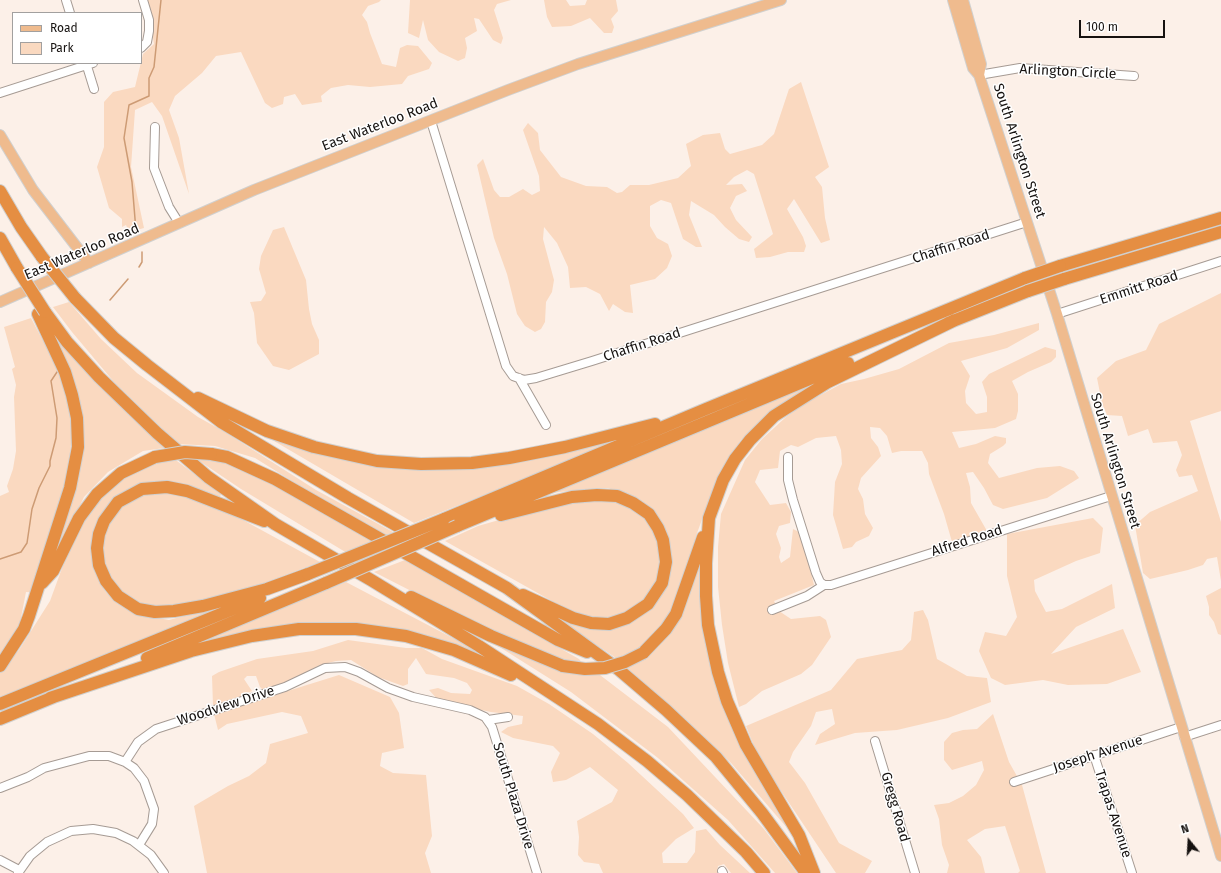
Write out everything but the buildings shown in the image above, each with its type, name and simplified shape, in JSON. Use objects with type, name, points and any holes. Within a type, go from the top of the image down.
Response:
[{"type":"highway","points":[[0,192],[21,227],[42,257],[76,298],[114,338],[180,391],[235,430],[348,498],[507,588],[582,621],[599,624],[618,622],[642,610],[657,591],[666,569],[666,556],[663,540],[654,521],[642,509],[625,499],[606,495],[586,495],[554,501],[457,526]]},
{"type":"highway","points":[[275,524],[245,515],[187,491],[167,487],[142,489],[118,502],[104,520],[99,534],[99,565],[106,581],[121,599],[138,609],[155,612],[174,611],[204,606],[267,589],[444,519],[706,409],[1025,278],[1060,266],[1219,219]]},
{"type":"highway","points":[[0,719],[326,583],[457,526],[955,320],[1028,291],[1064,279],[1221,232]]},
{"type":"highway","points":[[0,239],[42,313],[65,372],[77,418],[78,447],[70,488],[47,557],[40,586],[24,629],[0,666]]},
{"type":"highway","points":[[42,313],[88,366],[157,433],[202,473],[275,524],[371,580],[479,646],[550,692],[619,740],[669,780],[716,822],[764,873]]},
{"type":"highway","points":[[371,580],[428,604],[491,636],[563,666],[585,669],[605,668],[625,662],[643,653],[666,629],[676,614],[723,480],[735,459],[750,440],[774,416],[828,382],[955,320]]},
{"type":"highway","points":[[180,391],[267,431],[314,447],[377,461],[421,464],[472,463],[534,454],[665,422],[706,409]]},
{"type":"highway","points":[[40,586],[53,571],[79,518],[96,494],[121,473],[155,457],[185,452],[211,454],[227,457],[275,479],[558,640],[605,659]]},
{"type":"highway","points":[[709,518],[706,563],[706,596],[709,631],[718,672],[727,702],[743,739],[799,836],[814,873]]},
{"type":"highway","points":[[0,704],[254,600],[308,574]]},
{"type":"highway","points":[[507,588],[605,659],[656,701],[716,757],[762,813],[806,873]]},
{"type":"highway","points":[[50,698],[164,660],[219,644],[268,633],[319,628],[374,631],[427,642],[471,656],[523,682],[550,692]]},
{"type":"main road","name":"East Waterloo Road","points":[[0,302],[254,190],[578,64],[781,0]]},
{"type":"main road","name":"South Arlington Street","points":[[953,0],[973,68],[980,75]]},
{"type":"main road","name":"South Arlington Street","points":[[963,0],[981,64],[980,75],[1056,314],[1221,856]]},
{"type":"main road","points":[[0,135],[33,190],[89,263]]},
{"type":"street","points":[[66,0],[70,12]]},
{"type":"street","points":[[143,0],[149,20],[144,45]]},
{"type":"street","points":[[0,93],[89,64],[94,89]]},
{"type":"street","name":"Arlington Circle","points":[[980,75],[1020,68],[1134,76]]},
{"type":"street","points":[[431,121],[503,359],[510,373],[519,378],[546,425]]},
{"type":"street","points":[[155,127],[154,168],[169,207],[179,223]]},
{"type":"street","name":"Chaffin Road","points":[[519,378],[528,380],[543,376],[1027,222]]},
{"type":"street","name":"Emmitt Road","points":[[1056,314],[1221,261]]},
{"type":"street","points":[[772,610],[807,596],[824,585],[816,574],[793,500],[788,480],[788,457]]},
{"type":"street","name":"Alfred Road","points":[[824,585],[831,585],[1111,496]]},
{"type":"street","name":"Woodview Drive","points":[[125,762],[138,742],[156,729],[285,687],[325,668],[339,666],[354,670],[388,688],[413,697],[475,712],[488,720]]},
{"type":"street","points":[[488,720],[508,717]]},
{"type":"street","name":"South Plaza Drive","points":[[488,720],[537,873]]},
{"type":"street","points":[[1184,737],[1221,725]]},
{"type":"street","name":"Joseph Avenue","points":[[1014,782],[1181,726]]},
{"type":"street","name":"Gregg Road","points":[[875,741],[915,873]]},
{"type":"street","name":"Trapas Avenue","points":[[1094,755],[1132,873]]},
{"type":"street","points":[[0,788],[28,777],[44,768],[89,756],[110,756],[125,762],[134,768],[144,781],[154,809],[152,824],[139,845]]},
{"type":"street","points":[[0,860],[19,871],[30,856],[47,842],[71,831],[93,829],[107,830],[127,837],[151,854],[164,873]]},
{"type":"green space","points":[[147,0],[381,0],[368,6],[362,15],[367,22],[382,64],[396,67],[400,48],[407,45],[418,46],[432,63],[429,69],[408,76],[402,84],[370,87],[348,85],[331,88],[321,96],[322,102],[302,105],[295,94],[284,97],[283,104],[272,108],[265,103],[241,52],[216,56],[202,73],[175,96],[169,110],[179,138],[189,194],[162,116],[152,102],[135,110],[131,167],[144,228],[129,232],[126,225],[122,227],[122,219],[109,208],[97,167],[104,147],[104,102],[113,92],[135,87],[141,64],[142,64],[143,54],[154,44]]},
{"type":"green space","points":[[410,0],[511,0],[497,4],[494,10],[503,38],[501,44],[493,40],[479,19],[474,18],[477,31],[465,38],[467,48],[465,58],[458,61],[439,52],[428,40],[423,20],[419,38],[408,33]]},
{"type":"green space","points":[[544,0],[566,0],[570,6],[585,5],[587,0],[616,0],[618,11],[611,19],[614,27],[612,33],[604,33],[590,18],[571,26],[552,27],[547,17]]},
{"type":"green space","points":[[801,82],[829,167],[815,177],[822,187],[825,218],[830,240],[821,243],[794,199],[787,209],[803,237],[806,246],[804,252],[788,252],[770,257],[756,258],[754,249],[773,234],[754,174],[747,170],[734,177],[726,185],[742,184],[747,191],[736,196],[730,208],[736,220],[752,237],[749,242],[739,239],[714,215],[691,201],[689,215],[702,247],[696,247],[683,239],[671,203],[661,200],[650,206],[650,226],[657,238],[668,244],[672,256],[667,268],[655,279],[630,285],[633,313],[625,312],[613,304],[609,311],[600,294],[586,287],[570,288],[568,267],[557,243],[544,227],[543,239],[554,280],[552,292],[546,302],[545,322],[541,329],[535,332],[525,326],[517,314],[507,274],[494,238],[477,165],[483,159],[494,190],[500,197],[509,197],[523,189],[532,195],[540,191],[539,176],[523,130],[528,123],[538,133],[540,150],[561,177],[586,186],[607,187],[617,193],[622,192],[630,185],[649,185],[678,178],[691,166],[686,144],[703,135],[720,133],[725,149],[730,154],[762,145],[774,134],[789,89]]},
{"type":"green space","points":[[284,227],[306,280],[312,324],[319,340],[319,354],[289,370],[273,366],[257,343],[254,313],[250,302],[261,301],[266,293],[259,269],[261,256],[273,230]]},
{"type":"green space","points":[[1221,293],[1221,411],[1190,421],[1221,522],[1221,581],[1217,557],[1207,559],[1203,565],[1188,570],[1150,579],[1143,573],[1135,525],[1150,512],[1198,491],[1192,475],[1179,477],[1176,470],[1182,455],[1177,441],[1153,443],[1148,429],[1128,436],[1122,416],[1107,415],[1102,403],[1097,378],[1116,361],[1146,350],[1159,324]]},
{"type":"green space","points":[[69,302],[101,339],[137,373],[198,417],[225,432],[316,490],[393,532],[382,537],[255,458],[215,446],[178,444],[114,382],[53,307]]},
{"type":"green space","points":[[31,318],[62,377],[70,411],[72,432],[69,470],[40,593],[26,592],[18,633],[0,654],[0,496],[9,492],[7,486],[13,469],[16,451],[14,397],[16,385],[12,369],[15,367],[4,327]]},
{"type":"green space","points":[[1039,323],[1039,330],[1007,348],[961,361],[970,376],[965,391],[966,403],[976,414],[987,412],[987,397],[982,382],[989,374],[1045,347],[1056,350],[1056,357],[1051,362],[1012,381],[1018,394],[1018,411],[1016,419],[995,428],[952,432],[959,448],[976,444],[995,436],[1006,438],[1006,443],[1003,446],[990,454],[988,463],[999,478],[1037,468],[1060,466],[1074,471],[1079,478],[1047,498],[1003,509],[993,505],[973,472],[966,473],[970,487],[971,503],[987,531],[952,542],[944,514],[929,474],[928,463],[922,451],[901,451],[892,453],[887,436],[880,428],[870,427],[871,438],[878,447],[881,456],[861,478],[858,489],[863,499],[865,514],[873,528],[869,536],[856,542],[852,547],[843,549],[833,515],[835,482],[842,464],[841,450],[836,436],[816,438],[798,447],[791,445],[780,451],[778,468],[760,470],[755,482],[770,505],[786,503],[791,512],[790,523],[779,526],[776,534],[781,548],[779,557],[781,563],[790,557],[793,529],[801,533],[814,585],[774,601],[779,611],[791,619],[820,616],[826,620],[831,637],[812,665],[801,674],[762,691],[746,704],[739,707],[728,663],[722,625],[718,587],[718,547],[721,514],[745,460],[762,439],[786,417],[804,404],[841,384],[899,369],[949,343],[994,335]]},
{"type":"green space","points":[[59,336],[164,448],[143,451],[108,472],[84,497],[63,540],[58,538],[81,448],[51,337]]},
{"type":"green space","points":[[809,384],[811,388],[741,440],[721,473],[696,536],[689,568],[669,620],[656,637],[636,651],[616,658],[551,614],[622,623],[666,578],[663,532],[625,494],[608,488],[551,493]]},
{"type":"green space","points":[[636,434],[414,523],[274,441],[278,439],[333,458],[422,467]]},
{"type":"green space","points":[[192,456],[230,461],[354,530],[372,542],[347,553],[241,489]]},
{"type":"green space","points":[[173,458],[221,494],[220,497],[170,484],[115,502],[93,559],[98,579],[106,592],[117,603],[135,614],[169,620],[230,604],[0,702],[0,672],[19,650],[50,601],[79,522],[117,479],[153,461]]},
{"type":"green space","points":[[164,492],[190,495],[221,508],[320,562],[231,596],[169,609],[134,604],[116,591],[104,570],[102,537],[111,517],[123,505],[142,493]]},
{"type":"green space","points":[[610,498],[640,511],[655,528],[663,553],[660,582],[644,604],[610,619],[584,619],[445,541],[478,526],[541,508],[588,499]]},
{"type":"green space","points":[[1093,518],[1103,528],[1100,553],[1076,561],[1034,580],[1035,591],[1046,612],[1062,609],[1112,584],[1115,608],[1076,627],[1051,654],[1123,629],[1141,672],[1107,684],[1068,685],[1043,680],[1005,685],[991,678],[979,651],[985,632],[1006,636],[1017,617],[1007,576],[1007,534]]},
{"type":"green space","points":[[700,553],[712,663],[791,828],[788,829],[731,763],[683,717],[627,668],[658,647],[675,627],[680,616]]},
{"type":"green space","points":[[405,560],[579,659],[583,664],[556,659],[511,642],[374,572]]},
{"type":"green space","points":[[346,582],[485,655],[488,661],[424,639],[314,626],[164,654]]},
{"type":"green space","points":[[1221,588],[1221,635],[1218,634],[1214,622],[1209,615],[1209,607],[1206,596]]},
{"type":"green space","points":[[923,610],[928,620],[937,659],[967,676],[987,678],[991,702],[948,718],[897,730],[855,733],[815,745],[820,734],[835,724],[832,709],[816,712],[811,726],[793,752],[789,762],[805,783],[839,843],[872,861],[865,873],[836,873],[767,770],[754,746],[746,726],[831,690],[857,659],[902,650],[911,640],[914,612]]},
{"type":"green space","points":[[482,636],[583,674],[600,675],[668,727],[764,829],[797,873],[775,873],[728,820],[658,758],[571,692]]},
{"type":"green space","points":[[348,640],[406,648],[422,648],[442,659],[517,686],[549,704],[593,734],[628,763],[683,814],[694,828],[676,839],[662,853],[663,863],[687,863],[695,852],[696,831],[706,829],[720,845],[750,873],[731,873],[724,864],[718,866],[717,873],[603,873],[599,864],[584,862],[578,855],[579,837],[577,821],[612,802],[618,790],[590,767],[566,780],[553,782],[551,772],[560,753],[553,746],[513,738],[501,732],[508,727],[522,724],[523,716],[491,712],[439,701],[429,690],[438,688],[451,693],[470,694],[472,690],[467,683],[454,678],[426,674],[416,658],[408,669],[408,684],[403,686],[378,677],[351,660],[336,661],[320,665],[284,684],[264,691],[260,687],[256,676],[247,676],[244,679],[252,691],[222,704],[213,706],[212,676],[219,672],[257,659],[313,651]]},
{"type":"green space","points":[[339,675],[390,697],[399,713],[404,748],[382,753],[380,766],[393,773],[426,775],[432,836],[425,853],[431,873],[207,873],[194,806],[228,786],[249,776],[266,763],[270,744],[308,733],[301,716],[282,712],[227,724],[218,730],[214,714]]},
{"type":"green space","points":[[993,714],[1009,762],[1022,785],[1046,873],[1018,873],[1020,871],[1005,826],[985,829],[967,840],[981,857],[985,873],[947,873],[949,865],[942,845],[939,819],[934,805],[949,803],[963,796],[976,785],[984,770],[982,761],[952,770],[944,760],[944,742],[952,733],[963,730],[977,729]]},
{"type":"waterway","points":[[136,231],[132,182],[124,138],[129,105],[149,96],[149,78],[154,67],[161,0]]},
{"type":"waterway","points":[[139,267],[142,262],[142,252]]},
{"type":"waterway","points":[[110,300],[128,279]]},
{"type":"waterway","points":[[0,559],[21,552],[27,543],[32,509],[39,488],[50,466],[56,438],[57,418],[51,381],[57,372]]}]
